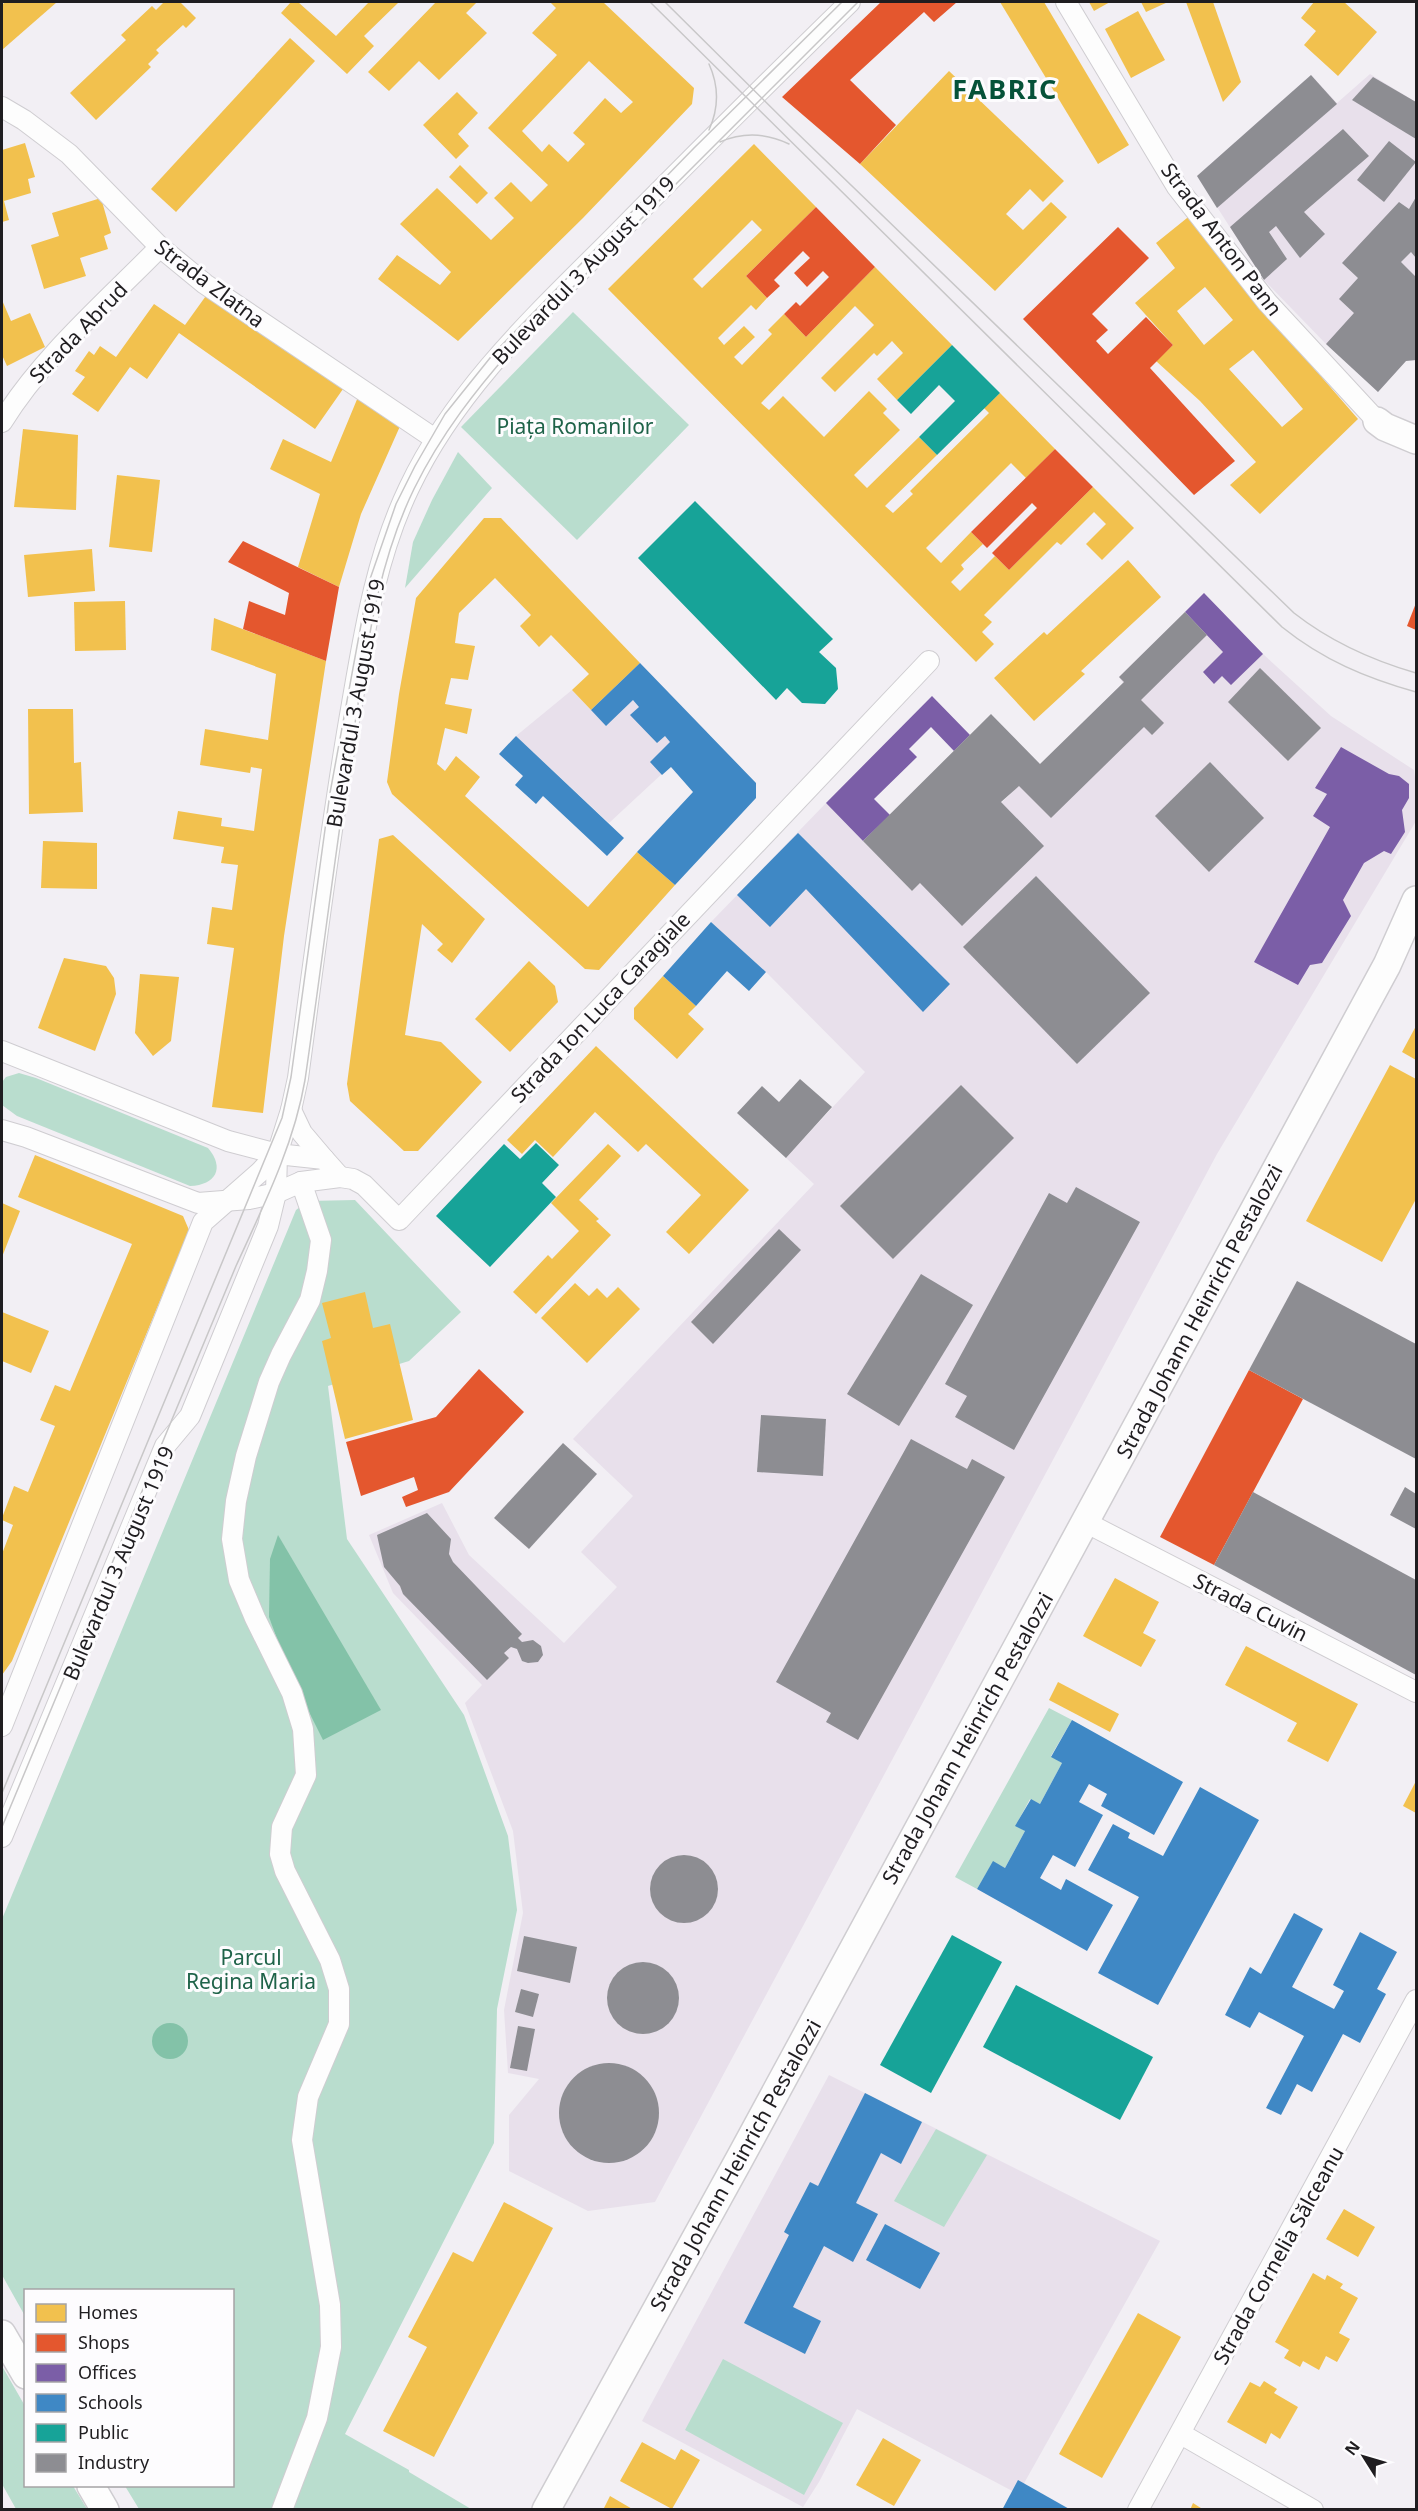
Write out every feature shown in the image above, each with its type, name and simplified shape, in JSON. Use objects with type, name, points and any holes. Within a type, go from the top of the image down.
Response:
[{"type":"main road","name":"Strada Anton Pann","points":[[1377,421],[1416,440]]},
{"type":"main road","name":"Strada Johann Heinrich Pestalozzi","points":[[546,2510],[740,2158],[1387,965],[1416,900]]},
{"type":"main road","name":"Strada Johann Heinrich Pestalozzi","points":[[1387,965],[1416,922]]},
{"type":"main road","points":[[2,2334],[24,2372]]},
{"type":"main road","points":[[92,2487],[105,2510]]},
{"type":"street","name":"Bulevardul 3 August 1919","points":[[2,1837],[165,1446],[190,1416],[264,1237],[276,1193],[277,1154],[291,1110],[299,1071],[337,793],[374,584],[401,506],[435,439],[466,395],[504,350],[753,97],[850,2]]},
{"type":"street","name":"Strada Anton Pann","points":[[1066,2],[1177,187],[1267,302],[1377,421]]},
{"type":"street","name":"Strada Zlatna","points":[[2,107],[24,120],[69,154],[160,247],[205,285],[435,439]]},
{"type":"street","name":"Strada Abrud","points":[[2,422],[23,389],[50,359],[160,247]]},
{"type":"street","name":"Strada Ion Luca Caragiale","points":[[340,1177],[353,1179],[364,1185],[399,1220],[929,661]]},
{"type":"street","points":[[2,1051],[228,1141],[277,1154],[324,1159]]},
{"type":"street","points":[[291,1110],[302,1133],[340,1177]]},
{"type":"street","points":[[2,1130],[26,1137],[198,1203],[249,1200],[276,1193],[301,1182],[340,1177]]},
{"type":"street","name":"Bulevardul 3 August 1919","points":[[2,1725],[203,1222],[277,1154]]},
{"type":"street","points":[[282,2510],[317,2418],[331,2348],[330,2305],[302,2140],[308,2097],[339,2024],[339,1989],[330,1960],[285,1871],[280,1854],[282,1827],[306,1775],[303,1729],[292,1693],[239,1580],[232,1539],[236,1501],[246,1456],[270,1382],[281,1355],[310,1300],[317,1271],[321,1240],[301,1182]]},
{"type":"street","name":"Strada Cuvin","points":[[1085,1522],[1416,1692]]},
{"type":"street","name":"Strada Cornelia Sălceanu","points":[[1138,2510],[1416,2000]]},
{"type":"street","points":[[1181,2434],[1313,2510]]},
{"type":"shaded area","points":[[1370,74],[1416,102],[1416,360],[1406,361],[1378,392],[1326,344],[1264,280],[1197,176],[1311,75],[1337,103]]},
{"type":"shaded area","points":[[1204,593],[1263,654],[1331,716],[1414,770],[1416,821],[1217,1154],[655,2202],[588,2211],[509,2171],[509,2115],[539,2079],[508,2073],[504,2010],[523,1913],[513,1831],[465,1703],[482,1685],[393,1593],[369,1535],[442,1503],[469,1555],[564,1643],[617,1587],[581,1552],[633,1496],[573,1439],[814,1184],[786,1158],[865,1072],[766,972],[711,922],[826,803],[912,891],[1123,683],[1119,677]]},
{"type":"shaded area","points":[[640,663],[707,732],[609,823],[516,736],[572,690],[591,710]]},
{"type":"shaded area","points":[[278,1535],[381,1710],[323,1740],[290,1674],[269,1617],[270,1559]]},
{"type":"shaded area","points":[[170,2023],[183,2028],[188,2041],[183,2054],[170,2059],[157,2054],[152,2041],[157,2028]]},
{"type":"shaded area","points":[[829,2075],[1160,2241],[1018,2494],[857,2409],[819,2482],[803,2507],[642,2421]]},
{"type":"green space","name":"Piața Romanilor","points":[[573,312],[689,425],[577,540],[461,427]]},
{"type":"green space","points":[[458,452],[492,488],[405,588],[413,542]]},
{"type":"green space","points":[[19,1073],[208,1148],[216,1162],[215,1174],[206,1182],[190,1186],[17,1116],[2,1105],[2,1082],[6,1077]]},
{"type":"green space","name":"Parcul Regina Maria","points":[[355,1200],[461,1312],[409,1361],[328,1386],[347,1539],[464,1715],[508,1836],[517,1910],[497,2009],[494,2143],[345,2434],[409,2470],[471,2509],[139,2509],[126,2487],[234,2487],[234,2289],[24,2289],[24,2314],[2,2275],[2,1919],[296,1210],[308,1201]]},
{"type":"green space","points":[[1049,1708],[1072,1720],[1051,1756],[1062,1763],[1040,1804],[1030,1799],[1016,1825],[1025,1831],[1005,1868],[993,1862],[977,1889],[955,1877]]},
{"type":"green space","points":[[936,2129],[987,2155],[944,2227],[894,2201]]},
{"type":"green space","points":[[723,2359],[843,2423],[804,2495],[685,2430]]},
{"type":"green space","points":[[2,2366],[24,2404],[24,2487],[74,2487],[87,2509],[16,2509],[2,2484]]},
{"type":"building: Homes","points":[[5,2],[57,2],[2,50],[2,5]]},
{"type":"building: Homes","points":[[164,2],[180,2],[196,18],[186,28],[183,25],[156,50],[159,53],[148,64],[151,67],[96,120],[70,93],[126,40],[121,35],[152,6],[156,10]]},
{"type":"building: Homes","points":[[291,2],[298,2],[336,36],[369,2],[399,2],[364,36],[374,46],[347,74],[281,13]]},
{"type":"building: Homes","points":[[436,2],[477,2],[466,13],[487,33],[439,80],[419,61],[389,91],[368,72]]},
{"type":"building: Homes","points":[[550,2],[603,2],[694,88],[692,104],[583,218],[458,341],[378,279],[397,255],[440,285],[451,272],[400,224],[437,188],[491,240],[514,218],[494,198],[511,182],[531,202],[548,185],[488,128],[557,55],[532,33],[556,8]],"holes":[[[589,61],[633,102],[621,113],[605,98],[573,133],[585,144],[568,162],[549,144],[542,152],[522,131]]]},
{"type":"building: Homes","points":[[1000,2],[1044,2],[1129,145],[1098,164]]},
{"type":"building: Homes","points":[[1089,2],[1110,2],[1094,11]]},
{"type":"building: Homes","points":[[1141,2],[1168,2],[1146,12]]},
{"type":"building: Homes","points":[[1186,2],[1213,2],[1241,82],[1223,102]]},
{"type":"building: Homes","points":[[1314,2],[1344,2],[1377,32],[1338,76],[1304,45],[1316,31],[1301,18]]},
{"type":"building: Homes","points":[[1138,11],[1165,60],[1131,78],[1105,29]]},
{"type":"building: Homes","points":[[290,38],[315,61],[176,212],[151,189]]},
{"type":"building: Homes","points":[[949,71],[1064,181],[1043,202],[1030,189],[1006,214],[1023,230],[1051,202],[1067,217],[995,291],[860,164]]},
{"type":"building: Homes","points":[[457,92],[478,113],[458,134],[469,146],[456,159],[423,125]]},
{"type":"building: Homes","points":[[25,143],[35,177],[28,179],[31,193],[4,201],[9,220],[2,222],[2,150]]},
{"type":"building: Homes","points":[[754,144],[816,207],[746,276],[767,298],[756,310],[751,305],[718,338],[724,345],[744,326],[755,337],[734,357],[742,365],[772,334],[768,330],[784,314],[806,337],[875,267],[952,345],[897,400],[877,379],[903,353],[892,341],[877,356],[874,353],[835,392],[821,378],[874,325],[855,306],[761,403],[769,410],[783,396],[824,437],[869,391],[887,409],[883,413],[900,430],[854,475],[867,488],[919,437],[937,455],[885,506],[893,513],[913,494],[910,491],[989,413],[984,408],[1000,393],[1055,449],[1026,478],[1011,463],[926,548],[941,563],[971,532],[983,544],[961,565],[964,569],[951,582],[960,591],[995,556],[1009,570],[1093,487],[1134,528],[1102,560],[1086,544],[1106,524],[1094,512],[1061,545],[1057,542],[984,615],[992,622],[982,632],[994,644],[976,662],[608,289]],"holes":[[[752,220],[762,230],[702,288],[693,279]]]},
{"type":"building: Homes","points":[[460,165],[488,193],[477,204],[449,177]]},
{"type":"building: Homes","points":[[101,198],[111,233],[104,236],[108,249],[80,258],[86,276],[44,289],[31,245],[59,236],[52,213]]},
{"type":"building: Homes","points":[[1192,214],[1279,328],[1358,419],[1260,514],[1230,485],[1256,462],[1200,401],[1156,361],[1173,345],[1135,303],[1175,268],[1156,243]],"holes":[[[1205,287],[1233,320],[1204,345],[1177,311]],[[1253,350],[1303,409],[1282,427],[1229,369]]]},
{"type":"building: Homes","points":[[208,293],[343,389],[315,429],[179,333],[147,379],[130,367],[98,412],[72,394],[85,377],[75,371],[89,351],[94,355],[100,346],[116,357],[154,304],[185,325]]},
{"type":"building: Homes","points":[[2,300],[11,321],[30,313],[45,347],[7,366],[2,355]]},
{"type":"building: Homes","points":[[358,397],[401,424],[361,514],[339,587],[298,567],[320,494],[270,469],[283,439],[331,462]]},
{"type":"building: Homes","points":[[23,429],[78,435],[76,510],[14,507]]},
{"type":"building: Homes","points":[[117,475],[160,480],[152,552],[109,547]]},
{"type":"building: Homes","points":[[484,518],[501,518],[640,663],[591,710],[572,690],[589,674],[551,635],[539,647],[520,626],[531,615],[495,578],[459,613],[455,643],[475,646],[468,680],[451,678],[445,704],[472,709],[467,734],[445,728],[437,764],[445,771],[456,756],[480,777],[465,796],[588,907],[637,852],[675,885],[599,970],[585,969],[392,794],[387,782],[399,694],[416,598]]},
{"type":"building: Homes","points":[[92,549],[95,591],[28,597],[24,555]]},
{"type":"building: Homes","points":[[1128,560],[1161,597],[1081,671],[1085,674],[1034,721],[994,678],[1044,632],[1047,635]]},
{"type":"building: Homes","points":[[125,601],[126,650],[75,651],[74,602]]},
{"type":"building: Homes","points":[[214,618],[326,661],[284,936],[263,1113],[212,1107],[234,948],[207,944],[212,907],[232,910],[238,865],[221,863],[224,847],[173,839],[178,811],[222,818],[221,826],[254,831],[262,769],[251,767],[250,773],[200,765],[205,729],[268,740],[276,674],[211,650]]},
{"type":"building: Homes","points":[[28,709],[73,709],[74,763],[81,762],[83,812],[29,814]]},
{"type":"building: Homes","points":[[393,835],[485,919],[452,963],[437,950],[443,944],[422,924],[405,1035],[441,1042],[482,1082],[418,1151],[404,1151],[350,1101],[347,1084],[379,839]]},
{"type":"building: Homes","points":[[43,841],[97,843],[97,889],[41,888]]},
{"type":"building: Homes","points":[[64,958],[106,966],[114,978],[116,994],[95,1051],[38,1028]]},
{"type":"building: Homes","points":[[529,961],[555,986],[558,1002],[510,1052],[475,1019]]},
{"type":"building: Homes","points":[[140,974],[179,977],[171,1041],[153,1056],[135,1033]]},
{"type":"building: Homes","points":[[663,976],[696,1006],[688,1014],[704,1029],[677,1059],[634,1019],[634,1008]]},
{"type":"building: Homes","points":[[1416,1026],[1416,1060],[1402,1052]]},
{"type":"building: Homes","points":[[596,1046],[749,1190],[689,1254],[666,1232],[701,1195],[646,1144],[638,1152],[595,1112],[553,1157],[535,1140],[522,1154],[507,1140]]},
{"type":"building: Homes","points":[[1390,1065],[1416,1079],[1416,1199],[1382,1262],[1306,1221]]},
{"type":"building: Homes","points":[[608,1144],[621,1156],[579,1200],[599,1219],[596,1221],[611,1235],[536,1314],[513,1292],[548,1255],[552,1259],[579,1231],[551,1203]]},
{"type":"building: Homes","points":[[35,1155],[183,1216],[189,1230],[12,1661],[2,1675],[2,1554],[13,1525],[2,1518],[14,1486],[28,1492],[55,1426],[40,1420],[55,1385],[70,1391],[132,1244],[18,1197]]},
{"type":"building: Homes","points":[[2,1203],[20,1211],[2,1257]]},
{"type":"building: Homes","points":[[575,1283],[589,1296],[597,1288],[607,1298],[618,1287],[640,1309],[587,1363],[541,1318]]},
{"type":"building: Homes","points":[[365,1292],[373,1328],[390,1324],[413,1420],[345,1439],[322,1341],[331,1338],[322,1303]]},
{"type":"building: Homes","points":[[2,1312],[49,1331],[31,1373],[2,1361]]},
{"type":"building: Homes","points":[[1115,1578],[1159,1602],[1143,1633],[1156,1640],[1141,1667],[1083,1636]]},
{"type":"building: Homes","points":[[1246,1646],[1358,1704],[1328,1762],[1287,1741],[1297,1723],[1225,1685]]},
{"type":"building: Homes","points":[[1058,1682],[1119,1714],[1110,1732],[1049,1700]]},
{"type":"building: Homes","points":[[1416,1781],[1416,1813],[1403,1806]]},
{"type":"building: Homes","points":[[504,2202],[553,2228],[434,2457],[383,2431],[427,2347],[408,2337],[453,2252],[473,2262]]},
{"type":"building: Homes","points":[[1344,2209],[1375,2227],[1358,2257],[1326,2239]]},
{"type":"building: Homes","points":[[1313,2273],[1325,2280],[1327,2275],[1343,2284],[1340,2288],[1358,2298],[1339,2333],[1350,2339],[1337,2362],[1326,2356],[1319,2370],[1303,2361],[1300,2367],[1284,2358],[1289,2350],[1275,2342]]},
{"type":"building: Homes","points":[[1138,2313],[1181,2337],[1102,2478],[1059,2454]]},
{"type":"building: Homes","points":[[1264,2381],[1277,2389],[1274,2393],[1298,2407],[1280,2439],[1271,2433],[1266,2444],[1227,2422],[1250,2382],[1260,2387]]},
{"type":"building: Homes","points":[[883,2438],[921,2460],[894,2506],[856,2485]]},
{"type":"building: Homes","points":[[642,2442],[675,2460],[681,2449],[700,2460],[672,2509],[620,2481]]},
{"type":"building: Homes","points":[[610,2496],[634,2510],[603,2510]]},
{"type":"building: Homes","points":[[1193,2503],[1204,2510],[1190,2510]]},
{"type":"building: Shops","points":[[881,2],[957,2],[934,22],[924,12],[850,80],[896,125],[860,164],[782,97]]},
{"type":"building: Shops","points":[[816,207],[875,267],[806,337],[784,314],[796,302],[800,306],[829,277],[823,271],[807,287],[794,273],[810,258],[803,251],[774,280],[780,286],[767,298],[746,276]]},
{"type":"building: Shops","points":[[1118,227],[1149,258],[1092,314],[1108,330],[1096,341],[1108,354],[1146,317],[1173,345],[1150,368],[1235,461],[1194,495],[1023,319]]},
{"type":"building: Shops","points":[[1055,449],[1093,487],[1009,570],[992,553],[1037,508],[1032,503],[987,548],[971,532]]},
{"type":"building: Shops","points":[[243,541],[339,587],[326,661],[243,629],[249,601],[285,615],[289,593],[228,562]]},
{"type":"building: Shops","points":[[1416,603],[1416,630],[1407,626]]},
{"type":"building: Shops","points":[[479,1369],[524,1412],[449,1492],[406,1507],[402,1497],[418,1490],[414,1477],[361,1496],[346,1442],[436,1417]]},
{"type":"building: Shops","points":[[1249,1370],[1303,1399],[1214,1565],[1160,1537]]},
{"type":"building: Offices","points":[[1204,593],[1263,654],[1231,685],[1222,676],[1214,684],[1203,672],[1223,652],[1185,612]]},
{"type":"building: Offices","points":[[932,696],[970,735],[954,751],[931,727],[909,749],[917,757],[874,799],[890,815],[863,841],[826,803]]},
{"type":"building: Offices","points":[[1341,747],[1389,774],[1399,776],[1409,784],[1409,798],[1402,810],[1405,832],[1391,854],[1384,851],[1364,863],[1343,900],[1351,916],[1322,963],[1310,965],[1298,985],[1254,962],[1330,827],[1313,816],[1327,794],[1315,788]]},
{"type":"building: Schools","points":[[640,663],[756,783],[756,798],[675,885],[637,852],[693,792],[671,767],[662,775],[650,762],[670,742],[665,736],[657,743],[630,715],[639,707],[633,700],[606,726],[591,710]]},
{"type":"building: Schools","points":[[516,736],[624,838],[607,856],[543,796],[536,804],[515,785],[523,776],[499,754]]},
{"type":"building: Schools","points":[[798,833],[950,984],[923,1012],[806,889],[770,927],[737,895]]},
{"type":"building: Schools","points":[[711,922],[766,972],[749,991],[727,971],[696,1006],[663,976]]},
{"type":"building: Schools","points":[[1072,1720],[1183,1782],[1154,1835],[1101,1806],[1107,1794],[1089,1784],[1079,1802],[1103,1815],[1075,1867],[1053,1855],[1040,1878],[1061,1890],[1066,1879],[1113,1905],[1087,1951],[977,1889],[993,1861],[1005,1868],[1025,1831],[1015,1826],[1031,1799],[1040,1804],[1062,1763],[1051,1757]]},
{"type":"building: Schools","points":[[1200,1787],[1259,1820],[1158,2005],[1098,1973],[1139,1897],[1088,1870],[1113,1824],[1130,1833],[1128,1838],[1163,1856]]},
{"type":"building: Schools","points":[[1294,1913],[1323,1929],[1292,1987],[1334,2009],[1344,1991],[1333,1985],[1360,1932],[1397,1952],[1377,1989],[1386,1994],[1360,2043],[1343,2034],[1312,2092],[1297,2084],[1281,2115],[1266,2108],[1304,2036],[1259,2012],[1250,2028],[1225,2015],[1250,1967],[1261,1974]]},
{"type":"building: Schools","points":[[865,2093],[922,2122],[901,2164],[881,2153],[856,2203],[878,2214],[853,2262],[824,2246],[793,2307],[821,2321],[805,2354],[744,2323],[789,2235],[784,2232],[810,2182],[818,2186]]},
{"type":"building: Schools","points":[[885,2224],[940,2253],[920,2289],[866,2260]]},
{"type":"building: Schools","points":[[1018,2480],[1071,2510],[1002,2510]]},
{"type":"building: Public","points":[[952,345],[1000,393],[937,455],[919,437],[955,401],[939,385],[911,414],[897,400]]},
{"type":"building: Public","points":[[695,501],[833,639],[819,652],[836,668],[838,689],[825,704],[802,703],[787,688],[776,700],[638,558]]},
{"type":"building: Public","points":[[536,1143],[559,1165],[542,1183],[556,1197],[490,1267],[436,1216],[504,1144],[520,1159]]},
{"type":"building: Public","points":[[952,1935],[1002,1962],[931,2093],[880,2065]]},
{"type":"building: Public","points":[[1016,1985],[1153,2057],[1120,2120],[983,2047]]},
{"type":"building: Industry","points":[[1311,75],[1337,104],[1217,208],[1197,176]]},
{"type":"building: Industry","points":[[1373,77],[1416,102],[1416,139],[1352,100]]},
{"type":"building: Industry","points":[[1343,129],[1369,156],[1304,212],[1325,234],[1300,258],[1276,226],[1269,232],[1287,259],[1264,280],[1230,227]]},
{"type":"building: Industry","points":[[1389,141],[1416,162],[1384,202],[1357,180]]},
{"type":"building: Industry","points":[[1416,197],[1416,258],[1411,252],[1401,262],[1416,277],[1416,360],[1406,361],[1378,392],[1326,344],[1354,313],[1339,299],[1358,278],[1342,263],[1399,202],[1409,209]]},
{"type":"building: Industry","points":[[1185,612],[1207,635],[1141,700],[1164,723],[1152,735],[1144,727],[1051,818],[1019,786],[1001,802],[1044,846],[962,926],[920,883],[912,891],[863,841],[991,714],[1040,764],[1124,682],[1119,677]]},
{"type":"building: Industry","points":[[1260,668],[1321,728],[1288,761],[1228,702]]},
{"type":"building: Industry","points":[[1210,762],[1264,818],[1209,872],[1155,816]]},
{"type":"building: Industry","points":[[1036,876],[1150,993],[1077,1064],[963,947]]},
{"type":"building: Industry","points":[[800,1079],[832,1107],[786,1158],[737,1113],[762,1086],[779,1102]]},
{"type":"building: Industry","points":[[961,1085],[1014,1138],[893,1259],[840,1206]]},
{"type":"building: Industry","points":[[1076,1187],[1140,1222],[1014,1450],[955,1417],[967,1396],[945,1384],[1049,1193],[1067,1203]]},
{"type":"building: Industry","points":[[779,1229],[801,1250],[713,1344],[691,1322]]},
{"type":"building: Industry","points":[[921,1274],[973,1305],[899,1426],[847,1394]]},
{"type":"building: Industry","points":[[1297,1281],[1416,1344],[1416,1459],[1249,1370]]},
{"type":"building: Industry","points":[[761,1415],[826,1419],[823,1476],[757,1472]]},
{"type":"building: Industry","points":[[911,1439],[967,1469],[972,1459],[1005,1477],[858,1740],[826,1722],[831,1713],[776,1682]]},
{"type":"building: Industry","points":[[563,1443],[597,1474],[529,1549],[494,1518]]},
{"type":"building: Industry","points":[[1405,1487],[1416,1494],[1416,1529],[1390,1515]]},
{"type":"building: Industry","points":[[1253,1492],[1416,1580],[1416,1675],[1214,1565]]},
{"type":"building: Industry","points":[[427,1513],[451,1539],[449,1554],[453,1562],[522,1634],[518,1638],[522,1642],[533,1640],[541,1646],[543,1655],[538,1662],[522,1661],[517,1649],[511,1647],[504,1653],[509,1658],[487,1680],[403,1594],[400,1586],[384,1567],[377,1535]]},
{"type":"building: Industry","points":[[677,1855],[691,1855],[703,1860],[713,1870],[718,1889],[713,1908],[703,1918],[691,1923],[677,1923],[665,1918],[655,1908],[650,1896],[650,1882],[655,1870],[665,1860]]},
{"type":"building: Industry","points":[[524,1936],[577,1947],[570,1983],[517,1971]]},
{"type":"building: Industry","points":[[643,1962],[663,1968],[673,1978],[679,1998],[673,2018],[663,2028],[643,2034],[623,2028],[613,2018],[607,1998],[613,1978],[623,1968]]},
{"type":"building: Industry","points":[[521,1989],[539,1994],[533,2017],[515,2012]]},
{"type":"building: Industry","points":[[518,2026],[535,2029],[527,2071],[510,2068]]},
{"type":"building: Industry","points":[[609,2063],[637,2071],[651,2085],[659,2113],[651,2141],[637,2155],[609,2163],[581,2155],[567,2141],[559,2113],[567,2085],[581,2071]]},
{"type":"tram line","points":[[650,2],[1282,627],[1297,639],[1346,667],[1416,692]]},
{"type":"tram line","points":[[665,2],[793,129],[1294,613],[1322,633],[1352,649],[1416,673]]},
{"type":"tram line","points":[[2,1793],[282,1118],[291,1077],[330,793],[365,603],[369,582],[396,504],[445,414],[494,353],[694,148],[842,2]]},
{"type":"tram line","points":[[2,1827],[236,1266],[257,1221],[293,1128],[305,1080],[347,774],[369,638],[391,547],[414,489],[436,449],[461,412],[518,342],[858,2]]},
{"type":"tram line","points":[[709,64],[716,89],[715,113],[709,130]]},
{"type":"tram line","points":[[720,142],[754,135],[789,144]]},
{"type":"district","name":"FABRIC","points":[[1005,88]]}]
